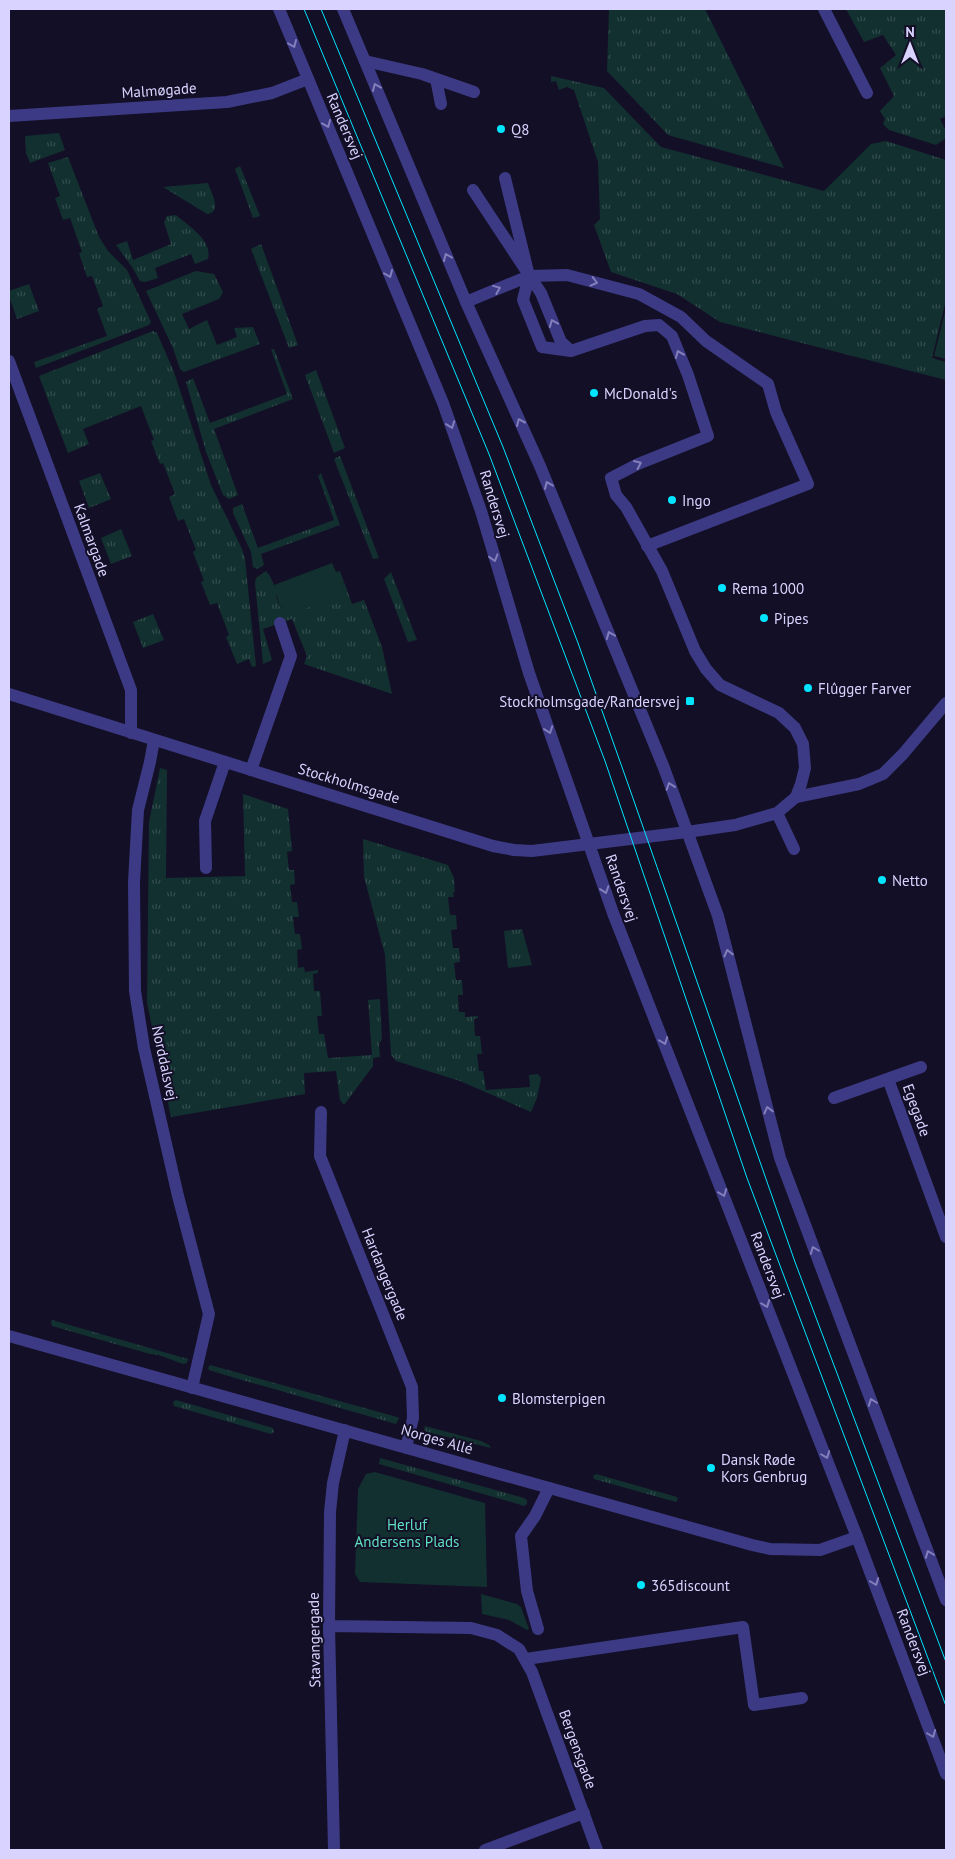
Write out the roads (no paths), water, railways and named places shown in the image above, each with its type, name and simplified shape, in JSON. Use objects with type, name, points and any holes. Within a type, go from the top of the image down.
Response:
[{"type":"street","name":"Randersvej","points":[[279,9],[443,403],[481,511],[529,673],[613,913],[858,1536],[946,1774]]},
{"type":"street","points":[[343,9],[466,302],[540,466],[664,768],[718,916],[780,1158],[946,1600]]},
{"type":"street","points":[[824,9],[867,93]]},
{"type":"street","points":[[365,61],[422,74],[474,92]]},
{"type":"street","name":"Malmøgade","points":[[9,116],[227,102],[265,95],[308,80]]},
{"type":"street","points":[[436,80],[441,104]]},
{"type":"street","points":[[505,178],[529,276],[523,300],[542,347],[571,351],[645,326],[659,325],[672,336],[688,375],[708,436],[638,464],[611,478],[616,495],[626,507],[662,571],[695,651],[706,669],[720,685],[779,713],[795,728],[803,744],[805,768],[796,797]]},
{"type":"street","points":[[473,190],[541,293],[560,342],[571,351]]},
{"type":"street","points":[[466,302],[529,276],[567,275],[639,294],[681,317],[706,341],[768,384],[776,412],[808,484],[647,546]]},
{"type":"street","name":"Kalmargade","points":[[9,361],[131,690],[130,733]]},
{"type":"street","points":[[251,770],[292,656],[280,623]]},
{"type":"street","name":"Stockholmsgade","points":[[9,694],[493,846],[514,850],[532,851],[687,832],[735,825],[777,813]]},
{"type":"street","points":[[794,849],[777,813],[796,797],[858,784],[883,774],[903,754],[946,703]]},
{"type":"street","name":"Norddalsvej","points":[[154,740],[138,810],[134,882],[135,991],[144,1048],[178,1196],[209,1314],[192,1388]]},
{"type":"street","points":[[206,868],[205,821],[225,762]]},
{"type":"street","name":"Egegade","points":[[834,1098],[921,1067]]},
{"type":"street","name":"Egegade","points":[[888,1079],[946,1236]]},
{"type":"street","name":"Hardangergade","points":[[321,1112],[320,1156],[412,1387],[413,1418],[406,1448]]},
{"type":"street","name":"Norges Allé","points":[[9,1336],[770,1549],[820,1550],[858,1536]]},
{"type":"street","name":"Stavangergade","points":[[334,1850],[329,1626],[330,1512],[333,1483],[345,1430]]},
{"type":"street","points":[[538,1629],[526,1591],[521,1536],[535,1516],[548,1488]]},
{"type":"street","points":[[329,1626],[471,1628],[497,1635],[519,1649],[526,1659],[743,1626],[754,1705],[802,1698]]},
{"type":"street","name":"Bergensgade","points":[[526,1659],[597,1850]]},
{"type":"street","points":[[485,1850],[584,1813]]},
{"type":"tram line","points":[[304,9],[489,454],[605,761],[747,1178],[946,1706]]},
{"type":"tram line","points":[[321,9],[503,447],[578,643],[795,1262],[946,1662]]},
{"type":"place","name":"Q8","points":[[501,129]]},
{"type":"place","name":"McDonald's","points":[[594,393]]},
{"type":"place","name":"Ingo","points":[[672,500]]},
{"type":"place","name":"Rema 1000","points":[[722,588]]},
{"type":"place","name":"Pipes","points":[[764,618]]},
{"type":"place","name":"Flûgger Farver","points":[[808,688]]},
{"type":"place","name":"Stockholmsgade/Randersvej","points":[[690,701]]},
{"type":"place","name":"Netto","points":[[882,880]]},
{"type":"place","name":"Blomsterpigen","points":[[502,1398]]},
{"type":"place","name":"Dansk Røde Kors Genbrug","points":[[711,1468]]},
{"type":"place","name":"365discount","points":[[641,1585]]},
{"type":"park label","name":"Herluf Andersens Plads","points":[[407,1532]]}]
